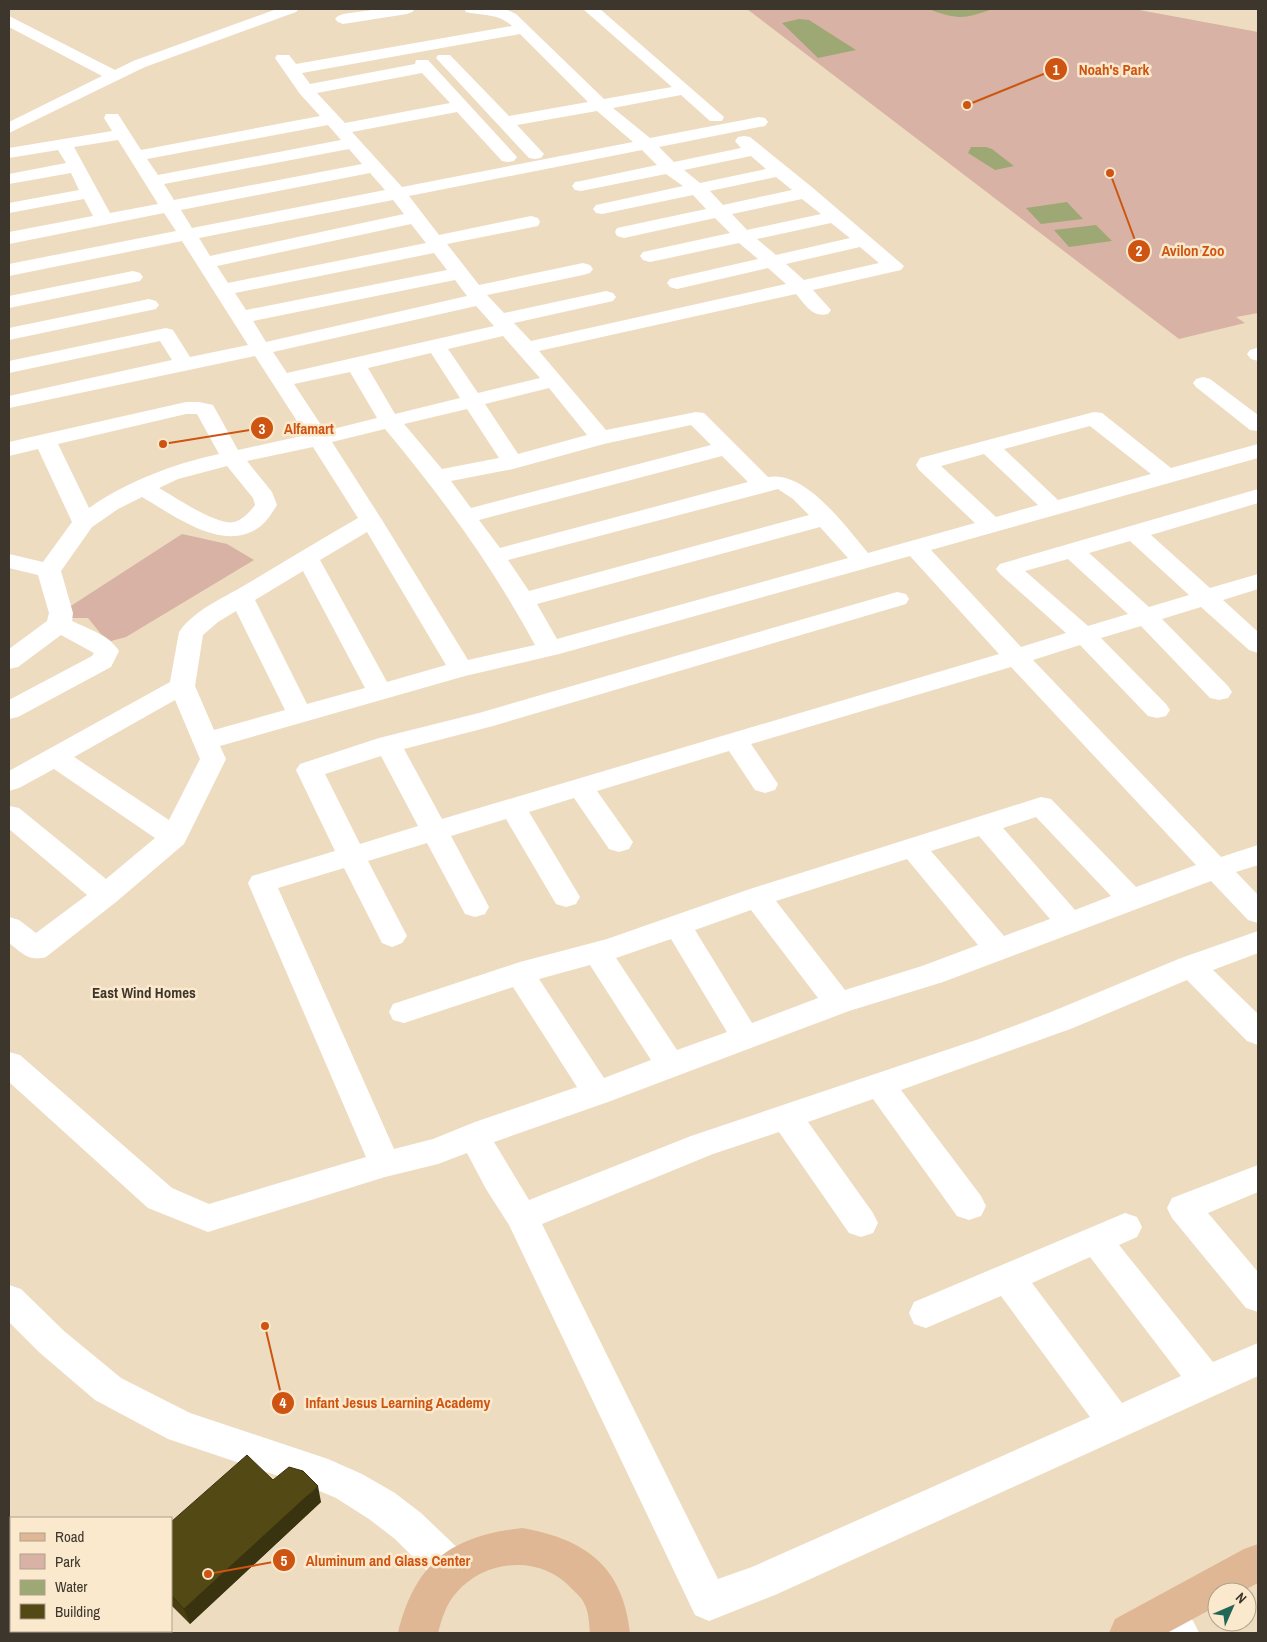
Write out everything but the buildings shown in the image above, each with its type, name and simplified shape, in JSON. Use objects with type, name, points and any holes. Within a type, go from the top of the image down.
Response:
[{"type":"main road","points":[[418,1633],[424,1608],[436,1587],[452,1569],[473,1556],[496,1547],[519,1545],[550,1551],[565,1557],[584,1571],[598,1590],[608,1612],[610,1633]]},
{"type":"main road","points":[[1157,1627],[1256,1569]]},
{"type":"street","points":[[9,128],[113,75],[196,42],[291,9]]},
{"type":"street","points":[[343,19],[408,9]]},
{"type":"street","points":[[472,9],[505,14],[523,29],[599,104],[646,144],[670,168],[696,188],[743,236],[800,288],[821,310]]},
{"type":"street","points":[[591,9],[716,117]]},
{"type":"street","points":[[9,21],[113,75]]},
{"type":"street","points":[[523,29],[287,64],[306,90],[397,193],[477,295],[526,348],[601,438]]},
{"type":"street","points":[[444,58],[535,154]]},
{"type":"street","points":[[306,90],[424,65],[508,157]]},
{"type":"street","points":[[504,122],[683,90]]},
{"type":"street","points":[[135,156],[461,106]]},
{"type":"street","points":[[112,118],[135,156],[154,181],[186,235],[242,317],[280,381],[370,520],[461,669]]},
{"type":"street","points":[[9,270],[759,122]]},
{"type":"street","points":[[9,153],[123,134]]},
{"type":"street","points":[[154,181],[354,143]]},
{"type":"street","points":[[64,144],[104,219]]},
{"type":"street","points":[[526,348],[894,266],[750,146],[670,168],[581,186]]},
{"type":"street","points":[[9,238],[169,208],[374,166]]},
{"type":"street","points":[[9,179],[75,167]]},
{"type":"street","points":[[602,208],[780,171]]},
{"type":"street","points":[[624,232],[806,192]]},
{"type":"street","points":[[9,208],[90,193]]},
{"type":"street","points":[[205,263],[416,217]]},
{"type":"street","points":[[650,256],[835,217]]},
{"type":"street","points":[[223,290],[531,222]]},
{"type":"street","points":[[677,283],[863,241]]},
{"type":"street","points":[[117,249],[184,364]]},
{"type":"street","points":[[9,402],[261,349],[583,269]]},
{"type":"street","points":[[242,317],[459,272]]},
{"type":"street","points":[[9,302],[133,277]]},
{"type":"street","points":[[280,381],[436,346],[503,324],[606,297]]},
{"type":"street","points":[[9,334],[149,305]]},
{"type":"street","points":[[9,367],[166,334]]},
{"type":"street","points":[[436,346],[513,462]]},
{"type":"street","points":[[356,365],[389,421],[438,477],[494,556],[523,600],[550,649]]},
{"type":"street","points":[[49,571],[84,522],[110,504],[170,474],[554,381]]},
{"type":"street","points":[[1203,383],[1258,425]]},
{"type":"street","points":[[9,449],[169,412],[199,408],[205,410],[232,458],[264,497],[266,505],[250,524],[233,530],[222,530],[211,526],[142,488]]},
{"type":"street","points":[[438,477],[513,462],[601,438],[693,417],[700,419],[763,485]]},
{"type":"street","points":[[991,525],[927,464],[1096,418],[1166,476]]},
{"type":"street","points":[[45,442],[84,522]]},
{"type":"street","points":[[989,447],[1054,508]]},
{"type":"street","points":[[465,517],[727,448]]},
{"type":"street","points":[[206,741],[461,669],[550,649],[1258,451]]},
{"type":"street","points":[[494,556],[763,485],[777,483],[788,485],[826,518],[863,561]]},
{"type":"street","points":[[1157,710],[1086,636],[1008,569],[1258,496]]},
{"type":"street","points":[[523,600],[826,518]]},
{"type":"street","points":[[9,927],[36,949],[106,895],[174,838],[213,759],[182,686],[191,632],[209,617],[370,520]]},
{"type":"street","points":[[1135,533],[1258,645]]},
{"type":"street","points":[[915,547],[1079,725],[1258,913]]},
{"type":"street","points":[[1072,550],[1146,617],[1219,692]]},
{"type":"street","points":[[308,559],[380,692]]},
{"type":"street","points":[[9,561],[49,571]]},
{"type":"street","points":[[9,661],[59,624],[61,613],[49,571]]},
{"type":"street","points":[[385,1164],[262,883],[735,740],[1018,657],[1258,581]]},
{"type":"street","points":[[241,597],[300,715]]},
{"type":"street","points":[[392,936],[309,770],[388,744],[484,720],[897,599]]},
{"type":"street","points":[[9,711],[102,661],[107,651],[97,643],[59,624]]},
{"type":"street","points":[[9,782],[182,686]]},
{"type":"street","points":[[735,740],[765,784]]},
{"type":"street","points":[[388,744],[475,907]]},
{"type":"street","points":[[54,756],[174,838]]},
{"type":"street","points":[[580,787],[619,842]]},
{"type":"street","points":[[404,1012],[520,973],[597,952],[757,897],[1040,806],[1131,900]]},
{"type":"street","points":[[513,807],[540,856],[566,897]]},
{"type":"street","points":[[9,816],[106,895]]},
{"type":"street","points":[[985,825],[1069,922]]},
{"type":"street","points":[[912,846],[998,950]]},
{"type":"street","points":[[9,1064],[160,1198],[208,1218],[385,1164],[438,1151],[474,1136],[597,1094],[838,1003],[932,974],[1069,922],[1258,855]]},
{"type":"street","points":[[757,897],[838,1003]]},
{"type":"street","points":[[676,926],[746,1038]]},
{"type":"street","points":[[522,1217],[702,1145],[990,1047],[1062,1020],[1191,966],[1258,942]]},
{"type":"street","points":[[597,952],[671,1066]]},
{"type":"street","points":[[1191,966],[1258,1033]]},
{"type":"street","points":[[520,973],[597,1094]]},
{"type":"street","points":[[880,1084],[969,1206]]},
{"type":"street","points":[[786,1116],[861,1223]]},
{"type":"street","points":[[474,1136],[498,1180],[522,1217],[709,1602],[769,1579],[1258,1359]]},
{"type":"street","points":[[1258,1178],[1184,1208],[1258,1297]]},
{"type":"street","points":[[926,1313],[1110,1234],[1207,1382]]},
{"type":"street","points":[[1007,1277],[1116,1423]]},
{"type":"street","points":[[9,1300],[52,1342],[108,1389],[181,1426],[315,1471],[349,1486],[389,1511],[408,1526],[452,1569]]},
{"type":"green space","points":[[747,9],[1134,9],[1258,32],[1258,313],[1236,317],[1245,323],[1179,339]]},
{"type":"green space","points":[[182,534],[227,544],[254,560],[126,637],[111,641],[101,634],[88,618],[70,618],[63,611]]},
{"type":"water","points":[[928,9],[992,9],[960,17]]},
{"type":"water","points":[[799,19],[809,20],[856,50],[818,58],[782,23]]},
{"type":"water","points":[[971,147],[992,149],[1014,166],[995,170],[968,153]]},
{"type":"water","points":[[1067,202],[1083,219],[1041,224],[1026,208]]},
{"type":"water","points":[[1096,225],[1112,241],[1069,247],[1054,230]]},
{"type":"place","name":"Noah's Park","points":[[967,105]]},
{"type":"place","name":"Avilon Zoo","points":[[1110,173]]},
{"type":"place","name":"Alfamart","points":[[163,444]]},
{"type":"place","name":"Infant Jesus Learning Academy","points":[[265,1326]]},
{"type":"place","name":"Aluminum and Glass Center","points":[[208,1574]]},
{"type":"district","name":"East Wind Homes","points":[[144,992]]}]
